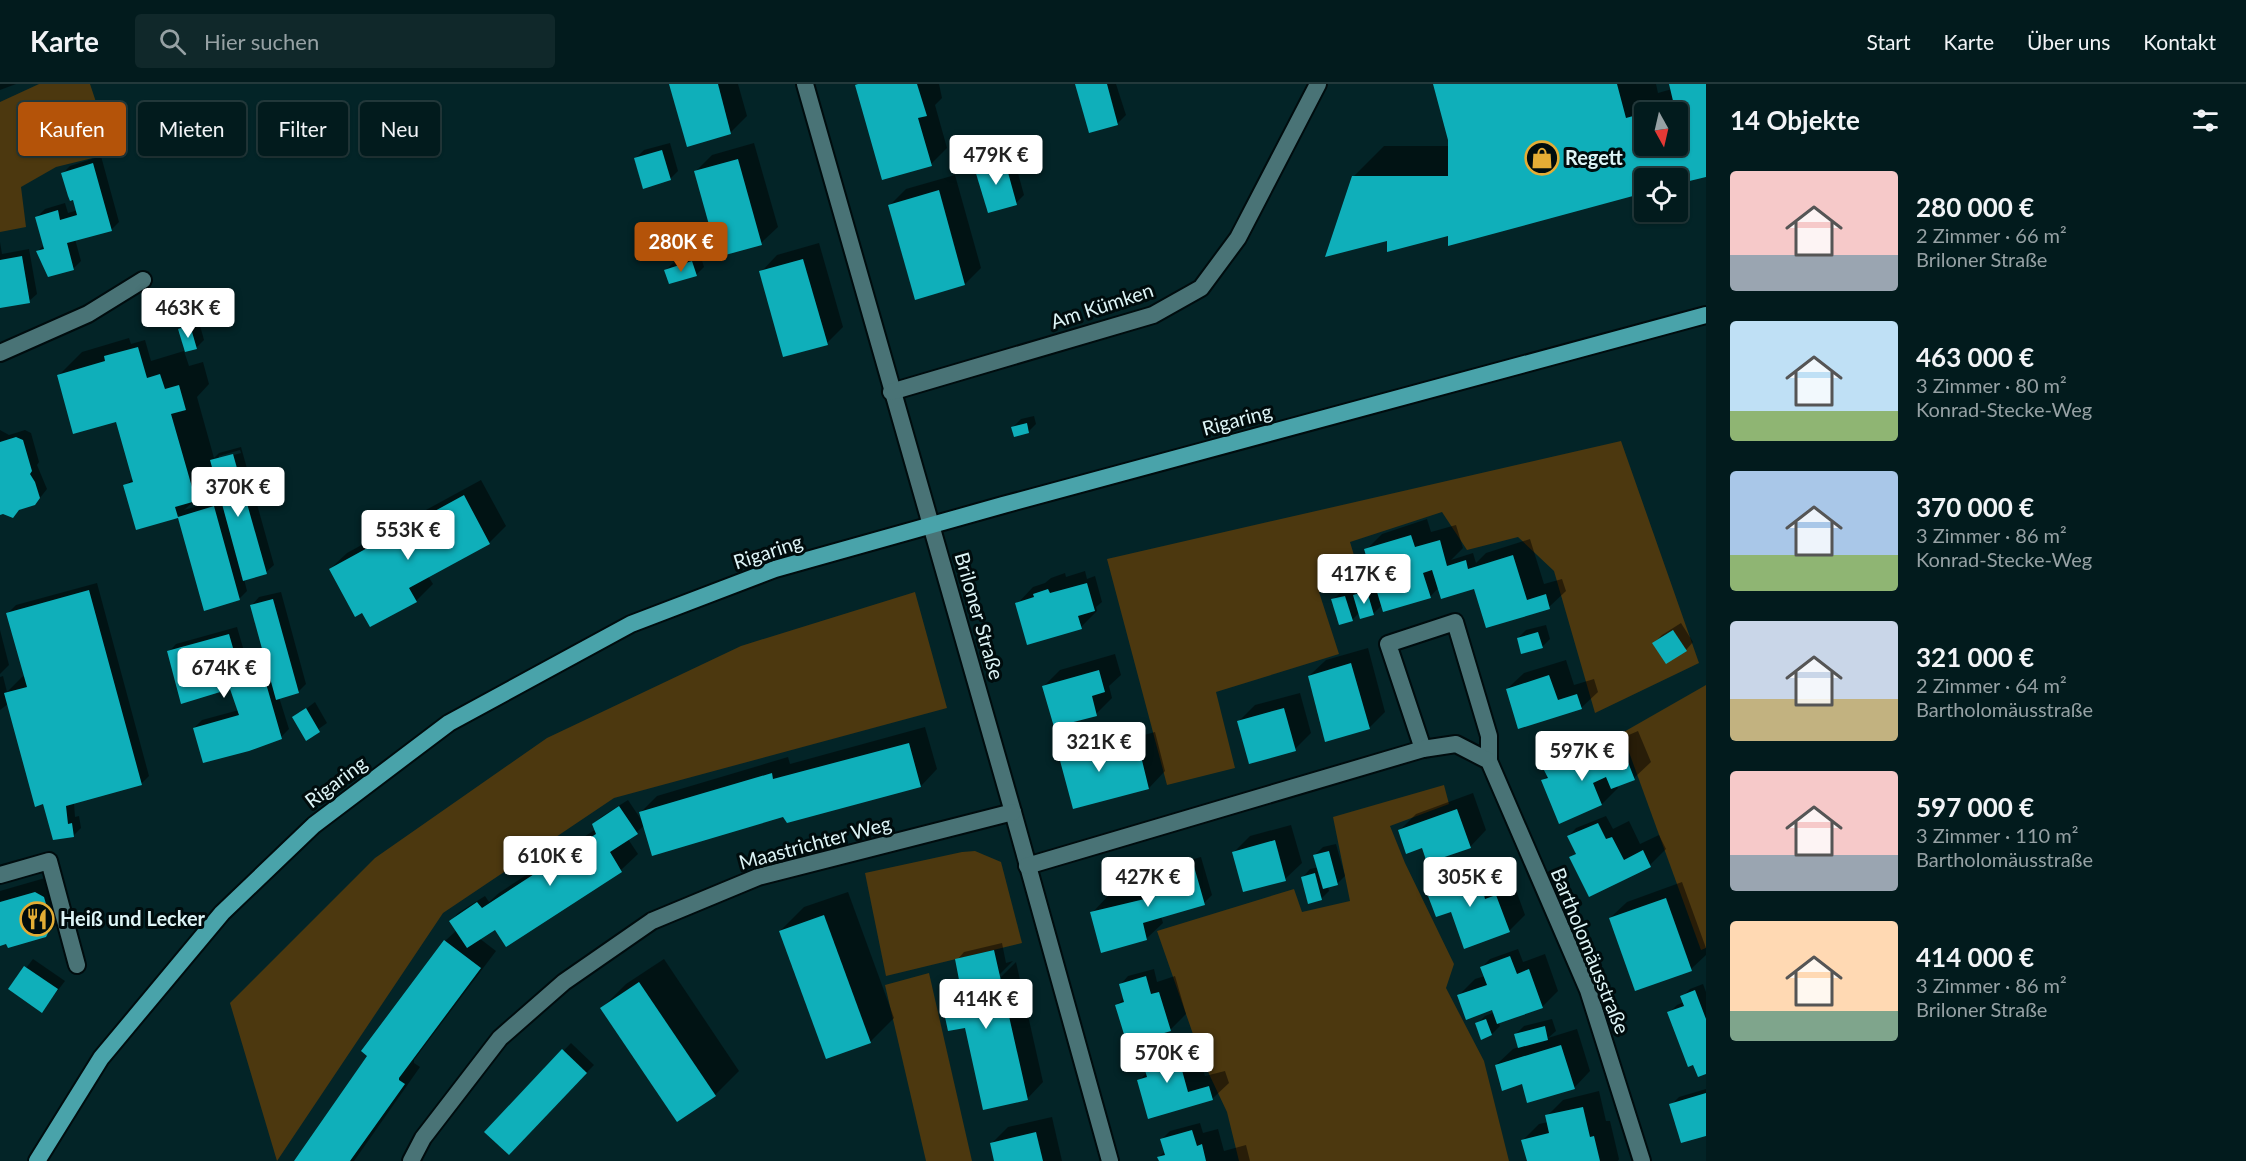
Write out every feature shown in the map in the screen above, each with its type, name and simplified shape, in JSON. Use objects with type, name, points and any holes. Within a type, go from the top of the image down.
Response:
[{"type":"main road","name":"Rigaring","points":[[37,1161],[101,1058],[222,913],[314,825],[449,723],[631,624],[775,569],[1706,315]]},
{"type":"street","name":"Briloner Straße","points":[[805,84],[1110,1161]]},
{"type":"street","name":"Am Kümken","points":[[891,392],[1153,315],[1201,288],[1238,238],[1318,84]]},
{"type":"street","points":[[0,353],[88,314],[143,280]]},
{"type":"street","name":"Bartholomäusstraße","points":[[1423,749],[1388,644],[1455,622],[1489,736],[1489,761],[1588,990],[1642,1161]]},
{"type":"street","points":[[1027,866],[1423,749],[1456,744],[1489,761]]},
{"type":"street","name":"Maastrichter Weg","points":[[411,1161],[423,1138],[500,1038],[564,982],[652,921],[758,877],[1013,812]]},
{"type":"street","points":[[0,875],[49,861],[77,965]]},
{"type":"shaded area","points":[[39,84],[90,84],[96,102],[18,102],[18,156],[101,156],[56,167],[21,187],[26,227],[0,232],[0,102]]},
{"type":"shaded area","points":[[1621,441],[1699,663],[1595,713],[1554,571],[1518,537],[1467,550],[1442,512],[1350,542],[1362,582],[1319,592],[1339,654],[1216,692],[1235,768],[1167,785],[1107,559]]},
{"type":"shaded area","points":[[915,592],[947,708],[614,798],[443,913],[277,1161],[230,1003],[375,858],[547,738],[741,646]]},
{"type":"shaded area","points":[[1706,685],[1706,948],[1701,950],[1622,733]]},
{"type":"shaded area","points":[[1444,785],[1449,804],[1390,826],[1405,863],[1454,964],[1446,988],[1484,1061],[1509,1161],[1239,1161],[1227,1112],[1201,1057],[1157,931],[1294,889],[1302,912],[1350,901],[1333,817]]},
{"type":"shaded area","points":[[975,851],[1001,862],[1022,943],[886,976],[865,873]]},
{"type":"shaded area","points":[[929,973],[972,1161],[926,1161],[885,985]]},
{"type":"building","points":[[669,84],[718,84],[731,134],[687,147]]},
{"type":"building","points":[[917,84],[927,116],[918,118],[932,166],[882,180],[855,85]]},
{"type":"building","points":[[1075,84],[1107,84],[1118,125],[1089,133]]},
{"type":"building","name":"Regett","points":[[1433,84],[1617,84],[1626,118],[1634,116],[1634,156],[1688,156],[1688,102],[1673,102],[1669,84],[1706,84],[1706,177],[1688,181],[1688,168],[1634,168],[1634,196],[1448,246],[1448,236],[1387,252],[1387,241],[1325,257],[1352,176],[1448,176],[1448,140]]},
{"type":"building","points":[[662,150],[671,180],[643,189],[634,158]]},
{"type":"building","points":[[1004,158],[1017,205],[988,213],[974,167]]},
{"type":"building","points":[[738,159],[762,245],[718,257],[694,171]]},
{"type":"building","points":[[93,163],[112,231],[67,243],[74,270],[48,277],[36,251],[44,249],[35,217],[58,210],[60,220],[77,215],[61,173]]},
{"type":"building","points":[[939,190],[965,285],[915,300],[888,205]]},
{"type":"building","points":[[22,256],[30,303],[0,308],[0,260]]},
{"type":"building","points":[[803,259],[828,345],[783,357],[759,271]]},
{"type":"building","points":[[692,261],[697,276],[669,284],[664,270]]},
{"type":"building","points":[[190,325],[197,349],[185,352],[178,329]]},
{"type":"building","points":[[138,347],[147,378],[160,374],[165,389],[179,385],[186,410],[171,414],[196,501],[175,507],[178,517],[214,506],[240,600],[204,611],[178,518],[136,530],[123,485],[133,482],[116,422],[73,434],[57,375],[105,361],[104,356]]},
{"type":"building","points":[[1027,423],[1029,433],[1014,437],[1011,427]]},
{"type":"building","points":[[16,437],[23,440],[32,471],[30,474],[40,498],[35,505],[19,510],[13,518],[0,515],[0,442]]},
{"type":"building","points":[[233,454],[267,574],[243,581],[210,460]]},
{"type":"building","points":[[464,495],[490,544],[409,588],[417,602],[370,627],[362,613],[355,617],[329,569]]},
{"type":"building","points":[[1411,535],[1415,547],[1440,540],[1447,566],[1466,560],[1468,569],[1513,555],[1527,600],[1546,594],[1550,609],[1486,628],[1474,589],[1441,599],[1432,570],[1423,573],[1431,598],[1383,612],[1364,549]]},
{"type":"building","points":[[1087,583],[1095,611],[1078,616],[1082,629],[1027,645],[1015,603],[1034,597],[1033,594],[1048,589],[1050,593]]},
{"type":"building","points":[[89,590],[142,785],[66,806],[68,824],[72,823],[74,837],[53,840],[43,804],[35,807],[4,693],[27,687],[6,613]]},
{"type":"building","points":[[1367,591],[1374,615],[1360,619],[1353,595]]},
{"type":"building","points":[[1345,596],[1353,621],[1339,625],[1331,599]]},
{"type":"building","points":[[273,599],[299,693],[276,700],[250,605]]},
{"type":"building","points":[[1673,630],[1687,651],[1666,664],[1652,643]]},
{"type":"building","points":[[1538,632],[1543,648],[1521,654],[1517,638]]},
{"type":"building","points":[[229,634],[244,686],[265,680],[282,739],[249,751],[203,763],[193,728],[239,715],[230,689],[181,704],[167,651]]},
{"type":"building","points":[[1351,663],[1370,729],[1325,742],[1308,676]]},
{"type":"building","points":[[1099,670],[1105,692],[1092,696],[1097,716],[1054,727],[1042,686]]},
{"type":"building","points":[[1549,675],[1558,700],[1577,694],[1582,709],[1518,729],[1506,689]]},
{"type":"building","points":[[306,708],[320,732],[306,741],[292,717]]},
{"type":"building","points":[[1284,708],[1296,751],[1249,764],[1237,721]]},
{"type":"building","points":[[1084,734],[1091,760],[1139,748],[1149,789],[1073,809],[1055,742]]},
{"type":"building","points":[[909,743],[921,787],[787,823],[783,817],[652,856],[639,812],[772,773],[773,779]]},
{"type":"building","points":[[1622,747],[1635,780],[1611,789],[1606,777],[1593,783],[1602,805],[1559,824],[1541,780],[1548,778],[1541,764],[1568,752],[1574,767]]},
{"type":"building","points":[[619,806],[638,834],[610,852],[622,872],[506,947],[495,930],[467,948],[449,921],[477,902],[482,908],[596,834],[592,824]]},
{"type":"building","points":[[1457,809],[1471,848],[1427,863],[1422,848],[1406,854],[1398,830]]},
{"type":"building","points":[[1598,823],[1606,839],[1612,837],[1624,860],[1643,850],[1651,867],[1589,897],[1569,857],[1576,854],[1567,836]]},
{"type":"building","points":[[1275,840],[1286,881],[1243,892],[1232,852]]},
{"type":"building","points":[[1329,851],[1338,885],[1323,889],[1313,855]]},
{"type":"building","points":[[1193,863],[1205,905],[1143,923],[1147,940],[1101,953],[1090,912],[1153,897],[1147,877]]},
{"type":"building","points":[[1477,865],[1485,899],[1496,895],[1510,932],[1464,949],[1451,912],[1436,917],[1428,896],[1449,890],[1445,874]]},
{"type":"building","points":[[1315,873],[1322,900],[1308,904],[1301,877]]},
{"type":"building","points":[[35,892],[44,897],[52,925],[46,937],[8,948],[6,944],[0,946],[0,902]]},
{"type":"building","points":[[1666,898],[1692,971],[1635,991],[1609,918]]},
{"type":"building","points":[[824,915],[871,1043],[826,1059],[779,931]]},
{"type":"building","points":[[444,940],[481,968],[399,1078],[405,1084],[350,1161],[294,1161],[367,1056],[361,1051]]},
{"type":"building","points":[[994,950],[1028,1100],[983,1110],[965,1028],[948,1031],[940,994],[955,990],[954,986],[960,985],[955,959]]},
{"type":"building","points":[[1510,956],[1517,974],[1529,969],[1543,1008],[1497,1024],[1492,1010],[1466,1020],[1457,995],[1487,985],[1480,967]]},
{"type":"building","points":[[24,966],[58,989],[42,1013],[8,989]]},
{"type":"building","points":[[1146,976],[1151,994],[1159,992],[1171,1031],[1127,1044],[1115,1005],[1124,1002],[1119,984]]},
{"type":"building","points":[[639,982],[716,1096],[677,1122],[600,1008]]},
{"type":"building","points":[[1695,990],[1706,1019],[1706,1074],[1698,1077],[1693,1065],[1688,1067],[1667,1012],[1684,1006],[1680,996]]},
{"type":"building","points":[[1486,1019],[1492,1035],[1481,1040],[1475,1023]]},
{"type":"building","points":[[1545,1026],[1548,1040],[1518,1048],[1514,1034]]},
{"type":"building","points":[[1171,1044],[1174,1053],[1177,1052],[1188,1092],[1209,1086],[1213,1100],[1148,1119],[1137,1080],[1147,1077],[1140,1053]]},
{"type":"building","points":[[1561,1045],[1575,1089],[1527,1103],[1522,1084],[1502,1091],[1495,1065]]},
{"type":"building","points":[[562,1049],[587,1073],[509,1155],[484,1132]]},
{"type":"building","points":[[1706,1093],[1706,1136],[1681,1143],[1669,1104]]},
{"type":"building","points":[[1583,1107],[1590,1137],[1594,1136],[1600,1161],[1527,1161],[1521,1140],[1549,1133],[1545,1115]]},
{"type":"building","points":[[1192,1130],[1197,1146],[1202,1144],[1206,1161],[1159,1161],[1157,1157],[1165,1155],[1160,1139]]},
{"type":"building","points":[[1036,1132],[1043,1161],[994,1161],[990,1143]]},
{"type":"place","name":"Regett","points":[[1542,158]]},
{"type":"place","name":"Heiß und Lecker","points":[[37,919]]}]
